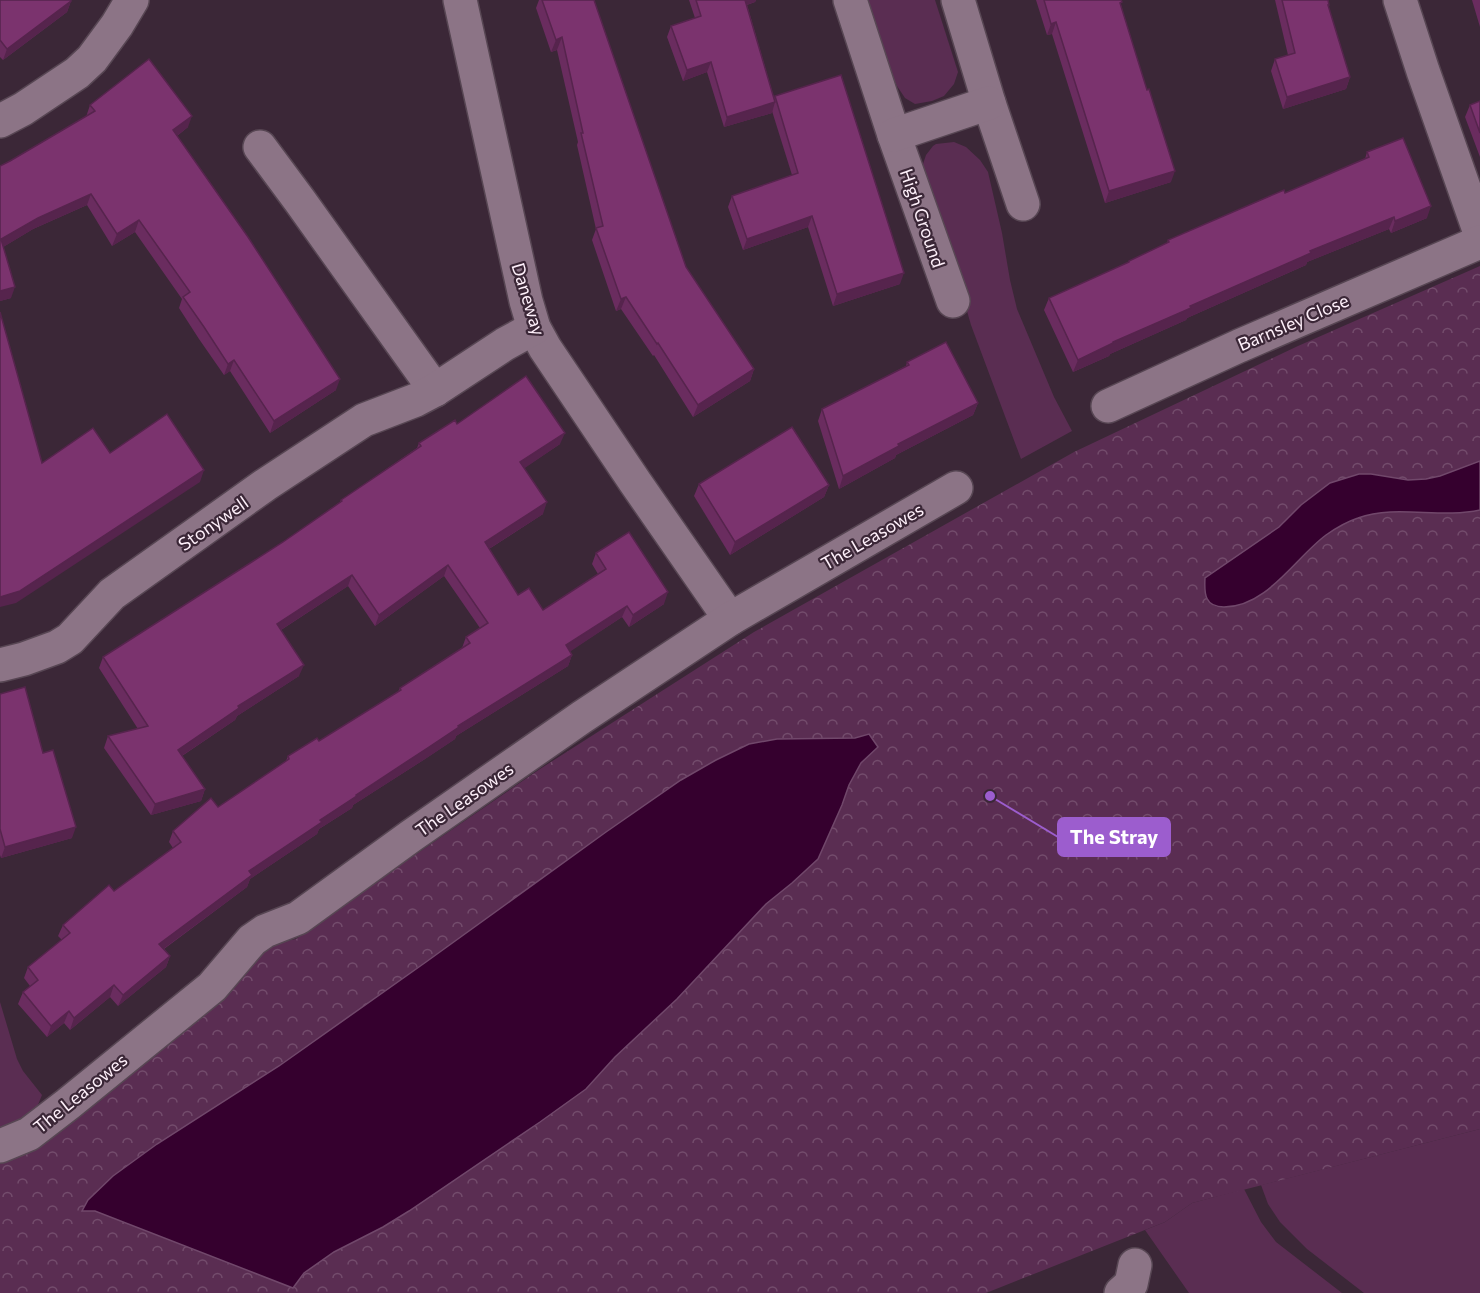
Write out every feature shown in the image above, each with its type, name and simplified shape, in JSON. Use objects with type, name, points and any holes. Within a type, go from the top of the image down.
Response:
[{"type":"street","points":[[0,121],[23,109],[77,73],[92,59],[132,0]]},
{"type":"street","name":"Daneway","points":[[460,0],[516,259],[534,328],[544,348],[730,619]]},
{"type":"street","name":"High Ground","points":[[850,0],[894,135],[953,301]]},
{"type":"street","points":[[958,0],[1023,204]]},
{"type":"street","points":[[1400,0],[1480,233]]},
{"type":"street","points":[[894,135],[989,103]]},
{"type":"street","points":[[260,147],[435,390]]},
{"type":"street","name":"Barnsley Close","points":[[1108,406],[1239,346],[1480,242]]},
{"type":"street","name":"Stonywell","points":[[0,665],[57,647],[70,639],[112,594],[265,485],[364,420],[416,400],[435,390],[505,344],[534,328]]},
{"type":"street","name":"The Leasowes","points":[[0,1146],[29,1134],[212,987],[252,939],[264,931],[285,924],[306,913],[411,836],[582,717],[730,619],[956,488]]},
{"type":"green space","points":[[868,0],[935,0],[958,72],[954,84],[944,96],[915,104],[905,98],[890,72]]},
{"type":"green space","points":[[954,142],[966,147],[980,160],[988,172],[1017,309],[1054,397],[1072,431],[1021,459],[971,325],[946,238],[921,170],[926,155],[933,146]]},
{"type":"green space","points":[[1480,266],[1480,1129],[1192,1203],[1165,1222],[986,1293],[0,1293],[0,1164],[5,1156],[225,996],[231,990],[248,960],[277,943],[296,939],[540,769],[754,632],[1074,452],[1298,346]]},
{"type":"green space","points":[[0,1002],[17,1059],[23,1071],[42,1095],[31,1118],[0,1129]]},
{"type":"green space","points":[[1480,1129],[1480,1293],[1364,1293],[1307,1249],[1280,1222],[1268,1204],[1261,1185]]},
{"type":"green space","points":[[1244,1189],[1261,1222],[1276,1242],[1342,1293],[1189,1293],[1145,1230],[1165,1222],[1192,1203]]},
{"type":"shaded area","points":[[1480,461],[1480,510],[1449,513],[1387,512],[1358,518],[1326,535],[1280,580],[1254,599],[1239,605],[1224,607],[1213,605],[1207,599],[1205,578],[1279,527],[1301,505],[1330,483],[1359,474],[1408,480],[1426,479]]},
{"type":"shaded area","points":[[869,734],[878,747],[861,763],[849,785],[818,859],[766,904],[677,999],[615,1057],[586,1089],[409,1211],[334,1252],[304,1273],[293,1288],[95,1211],[82,1211],[88,1200],[113,1176],[157,1144],[279,1066],[681,780],[749,744],[777,739],[855,738]]},
{"type":"building","points":[[0,0],[71,1],[7,49],[0,40]]},
{"type":"building","points":[[542,0],[594,0],[686,267],[754,369],[698,405],[626,297],[621,299],[596,228],[603,226],[562,37],[556,40]]},
{"type":"building","points":[[696,0],[745,0],[775,102],[727,117],[711,62],[687,70],[671,26],[701,16]]},
{"type":"building","points":[[1044,0],[1121,0],[1147,90],[1149,89],[1175,171],[1109,191],[1056,22],[1051,24]]},
{"type":"building","points":[[1282,0],[1328,0],[1350,77],[1287,97],[1275,59],[1295,53]]},
{"type":"building","points":[[149,59],[192,116],[173,130],[248,237],[340,379],[274,421],[234,360],[228,364],[183,297],[190,292],[139,220],[117,234],[91,194],[38,218],[1,239],[15,287],[0,291],[0,166],[95,111],[90,105]]},
{"type":"building","points":[[841,75],[904,273],[837,294],[812,216],[747,239],[732,196],[798,173],[775,96]]},
{"type":"building","points":[[1480,101],[1480,133],[1470,105]]},
{"type":"building","points":[[1403,138],[1431,206],[1395,221],[1394,217],[1310,251],[1311,253],[1190,306],[1191,308],[1078,360],[1049,298],[1129,262],[1169,242],[1168,240],[1284,190],[1285,193],[1369,157],[1367,152]]},
{"type":"building","points":[[0,312],[42,463],[93,428],[110,453],[167,414],[204,470],[20,591],[0,597]]},
{"type":"building","points":[[946,342],[978,403],[898,444],[899,446],[843,476],[822,409],[909,365],[907,362]]},
{"type":"building","points":[[526,376],[565,433],[520,462],[547,502],[485,542],[518,595],[529,588],[543,610],[606,569],[596,553],[629,532],[668,592],[633,615],[627,606],[566,645],[572,655],[458,726],[249,871],[252,875],[159,944],[170,956],[123,995],[114,985],[74,1018],[69,1011],[51,1026],[23,992],[38,980],[28,967],[70,933],[63,925],[109,885],[114,891],[181,842],[173,831],[211,798],[218,807],[289,759],[288,756],[317,738],[319,741],[401,690],[400,688],[470,643],[466,637],[488,623],[448,565],[379,615],[352,575],[277,624],[304,665],[238,706],[239,708],[178,750],[205,789],[155,804],[108,736],[148,726],[103,657],[283,542],[421,446],[419,443],[455,420],[457,424]]},
{"type":"building","points":[[792,427],[829,485],[735,542],[699,484]]},
{"type":"building","points":[[25,687],[43,753],[53,750],[76,827],[5,847],[0,829],[0,694]]},
{"type":"place","name":"The Stray","points":[[990,796]]}]
